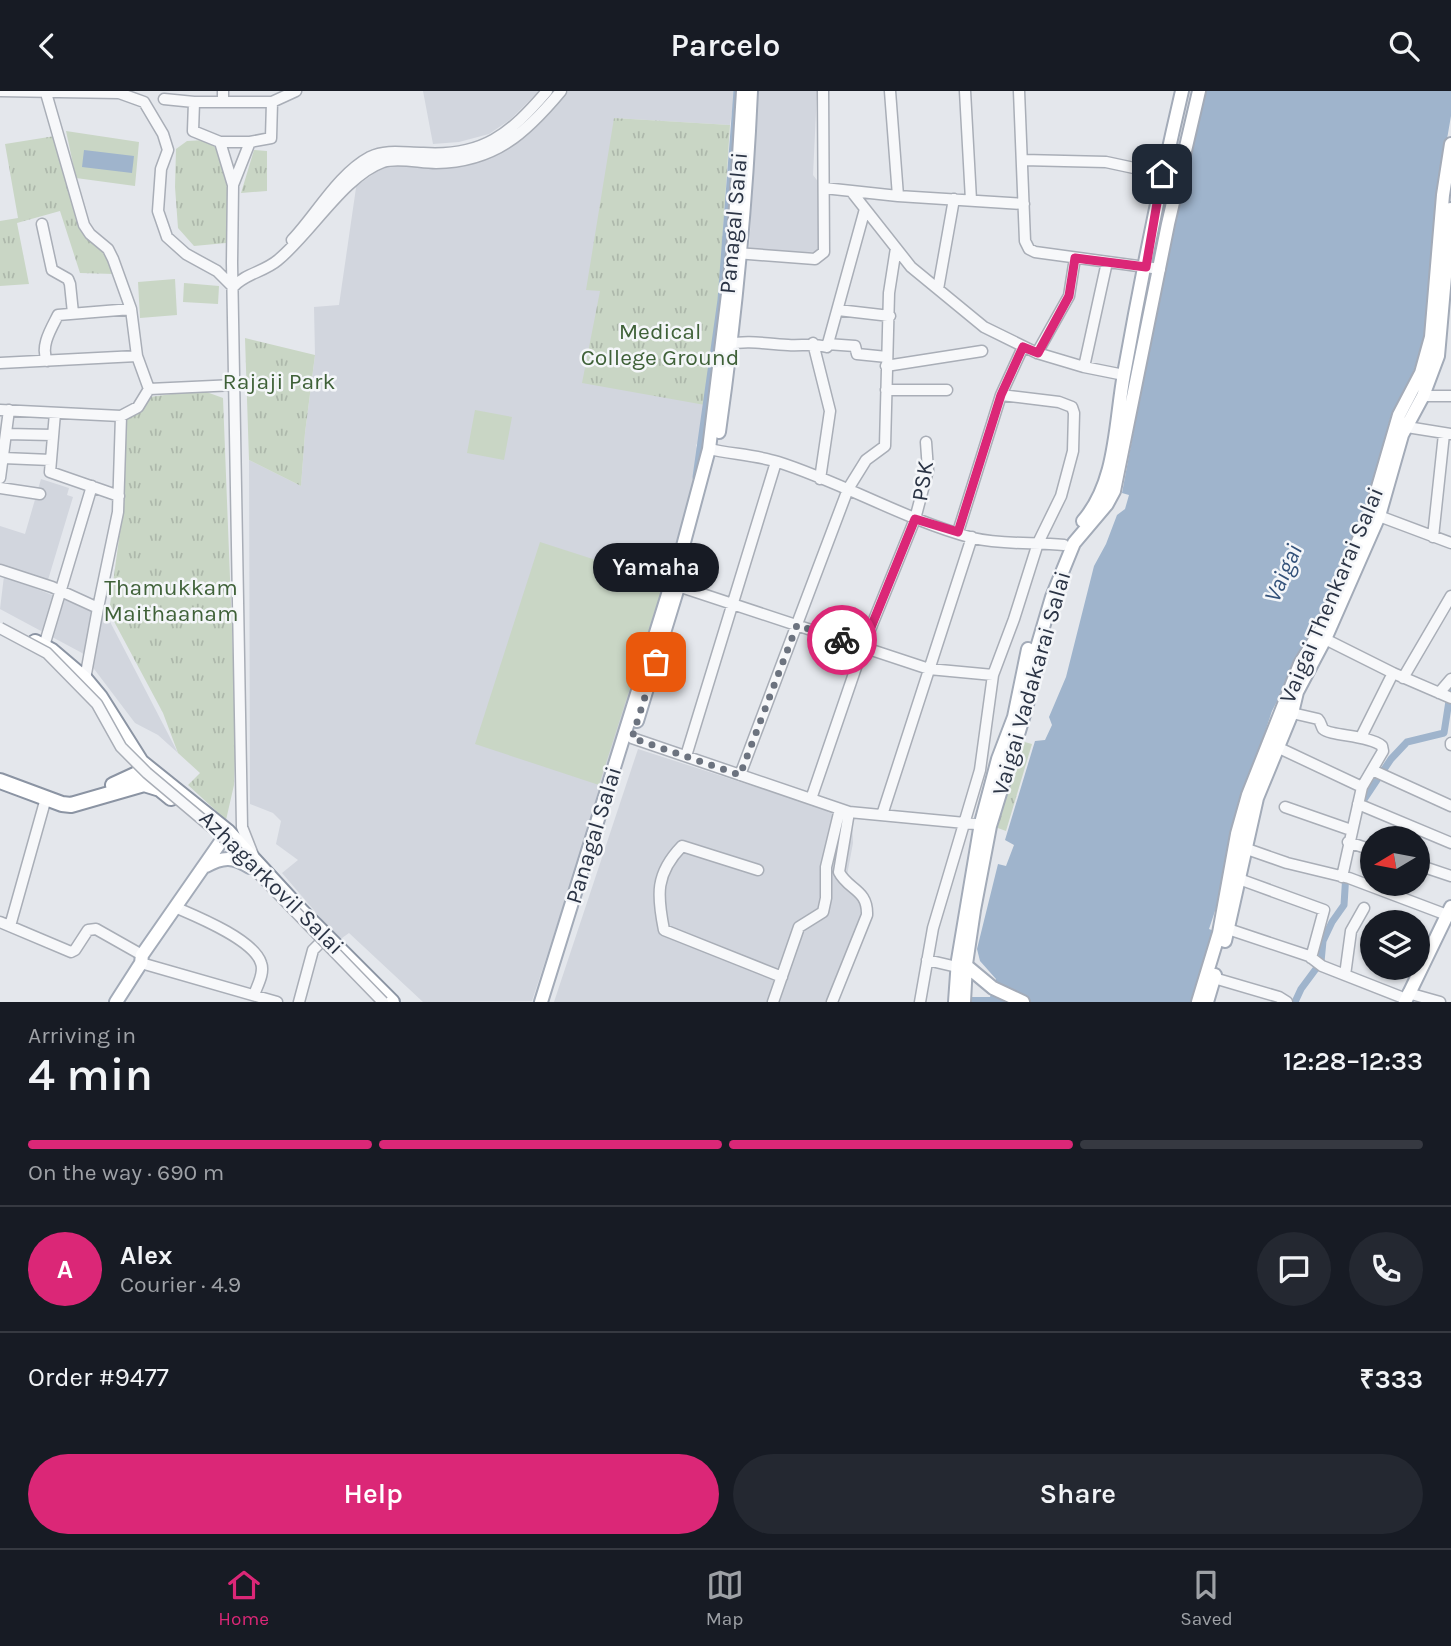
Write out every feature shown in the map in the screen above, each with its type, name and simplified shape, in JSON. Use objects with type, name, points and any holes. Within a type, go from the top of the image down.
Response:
[{"type":"highway","name":"Azhagarkovil Salai","points":[[0,626],[44,646],[85,679],[100,697],[141,762],[225,836],[392,1002]]},
{"type":"highway","points":[[0,781],[71,806],[107,795],[112,786],[139,773],[141,762]]},
{"type":"highway","name":"Azhagarkovil Salai","points":[[107,795],[144,784],[160,789],[225,836]]},
{"type":"highway","name":"Azhagarkovil Salai","points":[[255,867],[321,942],[381,1002]]},
{"type":"main road","name":"Panagal Salai","points":[[737,253],[743,91]]},
{"type":"main road","name":"Panagal Salai","points":[[632,738],[713,450],[737,253],[751,91]]},
{"type":"main road","name":"Vaigai Vadakarai Salai","points":[[985,825],[1027,705],[1036,651],[1052,597],[1074,543],[1107,504],[1114,491],[1199,91]]},
{"type":"main road","name":"Vaigai Vadakarai Salai","points":[[964,1002],[964,966],[985,825],[998,759],[1014,717],[1033,632],[1064,545],[1101,496],[1110,467],[1124,375],[1177,92]]},
{"type":"main road","name":"Vaigai Thenkarai Salai","points":[[1198,1002],[1219,933],[1237,834],[1248,796],[1300,664],[1321,630],[1367,520],[1399,415],[1421,373],[1431,337],[1443,195],[1451,144]]},
{"type":"main road","name":"Vaigai Thenkarai Salai","points":[[1207,1002],[1228,929],[1257,798],[1292,713],[1297,692],[1325,639],[1379,516],[1402,435],[1423,395],[1438,356],[1446,308],[1451,209]]},
{"type":"main road","name":"Panagal Salai","points":[[541,1002],[676,585]]},
{"type":"main road","points":[[117,1002],[142,959],[225,836]]},
{"type":"main road","points":[[204,867],[217,860],[232,858],[255,867]]},
{"type":"main road","points":[[1406,998],[1449,911]]},
{"type":"main road","points":[[964,966],[993,988],[1023,1002]]},
{"type":"main road","name":"Vaigai Vadakarai Salai","points":[[955,1002],[963,986]]},
{"type":"main road","points":[[963,986],[993,988]]},
{"type":"street","points":[[0,91],[118,93],[144,102],[163,134],[168,150],[162,169],[158,211],[167,237],[186,254],[217,271],[233,287]]},
{"type":"street","points":[[164,99],[194,102],[223,96],[272,102],[296,91]]},
{"type":"street","points":[[264,267],[295,237],[339,185],[369,157],[385,152],[441,155],[491,142],[508,133],[547,91]]},
{"type":"street","points":[[233,287],[241,278],[275,263],[344,190],[373,166],[386,161],[448,162],[467,159],[492,150],[512,141],[526,130],[561,91]]},
{"type":"street","points":[[737,253],[810,258],[821,256],[824,251],[823,91]]},
{"type":"street","points":[[890,91],[898,196]]},
{"type":"street","points":[[965,91],[971,200]]},
{"type":"street","points":[[1019,91],[1025,241],[1029,249],[1160,269]]},
{"type":"street","points":[[46,93],[84,225],[90,234],[108,249],[131,309],[137,356],[149,389]]},
{"type":"street","points":[[194,102],[193,131],[220,142],[250,142],[271,138],[272,102]]},
{"type":"street","points":[[220,142],[233,185],[242,827],[255,867]]},
{"type":"street","points":[[233,185],[250,142]]},
{"type":"street","points":[[1023,160],[1106,162],[1162,174]]},
{"type":"street","points":[[824,188],[1024,204]]},
{"type":"street","points":[[851,191],[911,267],[984,327],[1038,353],[1084,367],[1124,375]]},
{"type":"street","points":[[938,289],[954,199]]},
{"type":"street","points":[[726,344],[749,340],[791,345],[813,343],[827,347],[865,209]]},
{"type":"street","points":[[42,224],[52,270],[68,279],[70,284],[73,313]]},
{"type":"street","points":[[740,775],[848,489],[866,460],[885,446],[889,293],[896,248]]},
{"type":"street","points":[[1038,353],[1069,296],[1075,258]]},
{"type":"street","points":[[1084,367],[1107,262]]},
{"type":"street","points":[[47,361],[45,348],[58,315],[131,309]]},
{"type":"street","points":[[838,310],[890,316]]},
{"type":"street","points":[[813,343],[830,411],[820,479]]},
{"type":"street","points":[[827,344],[855,346],[857,354],[887,362],[982,351]]},
{"type":"street","points":[[958,532],[1001,395],[1023,347]]},
{"type":"street","points":[[0,363],[137,356]]},
{"type":"street","points":[[149,389],[234,385]]},
{"type":"street","points":[[0,478],[6,434],[4,410],[121,416],[138,407],[149,389]]},
{"type":"street","points":[[886,390],[947,390]]},
{"type":"street","points":[[920,1002],[933,928],[980,770],[993,675],[1038,543],[1061,496],[1073,450],[1072,407],[1067,404],[1001,395]]},
{"type":"street","points":[[1423,395],[1451,396]]},
{"type":"street","points":[[55,413],[49,469],[53,474],[119,496]]},
{"type":"street","points":[[85,679],[118,512],[121,416]]},
{"type":"street","points":[[1406,426],[1447,434],[1433,537]]},
{"type":"street","points":[[6,434],[53,435]]},
{"type":"street","name":"PSK","points":[[811,799],[863,647],[915,519],[928,470],[926,442]]},
{"type":"street","points":[[713,450],[776,462],[848,489],[915,519],[972,537],[1001,543],[1064,545]]},
{"type":"street","points":[[3,458],[51,460]]},
{"type":"street","points":[[686,756],[776,462]]},
{"type":"street","points":[[44,646],[92,486]]},
{"type":"street","points":[[0,488],[40,494]]},
{"type":"street","points":[[1379,516],[1451,543]]},
{"type":"street","points":[[882,815],[972,537]]},
{"type":"street","points":[[0,570],[61,591],[98,608]]},
{"type":"street","points":[[676,585],[929,669],[993,675]]},
{"type":"street","points":[[1403,678],[1431,635],[1451,596]]},
{"type":"street","points":[[0,626],[47,653],[97,704],[121,747],[147,773],[223,837],[381,1002]]},
{"type":"street","points":[[1325,639],[1445,696],[1451,679]]},
{"type":"street","points":[[1361,737],[1393,673]]},
{"type":"street","points":[[1292,713],[1318,719],[1323,729],[1331,732],[1361,737],[1382,746],[1378,772],[1362,787],[1362,806],[1351,830],[1345,878]]},
{"type":"street","points":[[632,738],[845,811],[985,825]]},
{"type":"street","points":[[1278,747],[1362,787]]},
{"type":"street","points":[[1378,772],[1451,806]]},
{"type":"street","points":[[46,798],[5,924],[71,952],[88,930],[96,929],[142,959],[277,1002]]},
{"type":"street","points":[[225,836],[242,804]]},
{"type":"street","points":[[1362,806],[1451,843]]},
{"type":"street","points":[[1285,807],[1351,830]]},
{"type":"street","points":[[773,1002],[799,927],[823,912],[826,867],[845,811]]},
{"type":"street","points":[[832,1002],[867,915],[861,894],[842,879],[839,872],[845,811]]},
{"type":"street","points":[[1351,843],[1360,846]]},
{"type":"street","points":[[758,870],[682,846],[673,855],[659,883],[658,895],[664,930],[782,977]]},
{"type":"street","points":[[1247,849],[1449,911]]},
{"type":"street","points":[[1430,869],[1451,876]]},
{"type":"street","points":[[1239,879],[1324,910],[1317,962]]},
{"type":"street","points":[[177,908],[224,929],[255,953],[261,963],[262,972],[254,995]]},
{"type":"street","points":[[1345,975],[1351,931],[1364,908]]},
{"type":"street","points":[[1228,929],[1406,998],[1440,1002]]},
{"type":"street","points":[[299,1002],[313,950],[321,942]]},
{"type":"street","points":[[927,960],[964,966]]},
{"type":"street","points":[[1214,978],[1279,997],[1287,1002]]},
{"type":"shaded area","points":[[423,91],[539,91],[511,119],[489,134],[459,142],[433,144]]},
{"type":"shaded area","points":[[568,91],[735,91],[730,125],[614,118],[719,294],[701,440],[696,445],[698,452],[690,500],[600,794],[532,1001],[423,1002],[349,933],[342,938],[337,937],[282,873],[298,860],[276,844],[281,821],[273,813],[250,804],[249,460],[301,486],[315,355],[314,307],[339,305],[357,181],[362,182],[389,163],[438,169],[468,164],[514,145]]},
{"type":"shaded area","points":[[758,91],[817,91],[813,175],[823,188],[818,252],[749,251]]},
{"type":"shaded area","points":[[41,479],[69,488],[67,495],[73,497],[48,580],[0,565],[0,526],[25,534]]},
{"type":"shaded area","points":[[4,576],[90,610],[105,612],[178,753],[158,735],[135,723],[82,653],[0,609]]},
{"type":"shaded area","points":[[638,749],[852,818],[853,843],[845,886],[869,914],[827,1002],[554,1002]]},
{"type":"green space","name":"Medical College Ground","points":[[614,118],[730,125],[719,294],[705,405],[582,383],[600,291],[586,290]]},
{"type":"green space","points":[[66,131],[139,142],[135,186],[76,178]]},
{"type":"green space","points":[[55,136],[83,232],[103,250],[114,274],[80,273],[60,211],[17,223],[29,284],[0,286],[0,221],[18,218],[5,144]]},
{"type":"green space","points":[[205,140],[219,150],[228,187],[226,243],[194,246],[178,228],[176,149],[187,141]]},
{"type":"green space","points":[[254,150],[267,151],[267,191],[241,193]]},
{"type":"green space","points":[[175,279],[177,315],[140,318],[138,282]]},
{"type":"green space","points":[[184,283],[219,286],[218,304],[183,302]]},
{"type":"green space","name":"Rajaji Park","points":[[245,338],[315,355],[301,486],[249,460]]},
{"type":"green space","name":"Thamukkam Maithaanam","points":[[201,390],[223,398],[236,733],[234,785],[226,820],[188,785],[200,773],[178,753],[163,713],[109,612],[121,524],[126,418],[141,409],[150,397]]},
{"type":"green space","points":[[475,410],[512,417],[504,460],[467,453]]},
{"type":"green space","points":[[540,542],[664,582],[599,785],[475,744]]},
{"type":"green space","points":[[1021,741],[1032,744],[1006,831],[995,827]]},
{"type":"water","name":"Vaigai","points":[[1203,91],[1451,91],[1451,116],[1438,191],[1426,332],[1413,373],[1390,419],[1366,509],[1321,615],[1272,711],[1232,831],[1220,909],[1216,908],[1209,929],[1214,931],[1193,1002],[967,1002],[970,997],[990,997],[996,979],[980,961],[977,949],[998,864],[1006,866],[1014,845],[1005,840],[1035,741],[1045,740],[1052,725],[1049,717],[1066,677],[1094,566],[1117,515],[1125,509],[1129,495],[1122,493],[1183,168]]},
{"type":"water","points":[[84,150],[134,156],[132,173],[82,167]]},
{"type":"waterway","points":[[696,477],[721,300],[737,91]]},
{"type":"waterway","points":[[1362,807],[1363,801],[1391,759],[1407,742],[1444,733],[1451,688]]},
{"type":"waterway","points":[[1295,1002],[1321,962],[1323,941],[1344,905],[1346,873]]},
{"type":"way so far","points":[[656,662],[632,738],[740,775],[797,625],[842,640]]},
{"type":"place","name":"Yamaha","points":[[656,662]]},
{"type":"route","points":[[842,640],[863,647],[915,519],[958,532],[1001,395],[1023,347],[1038,353],[1069,296],[1075,258],[1146,267],[1162,174]]}]
